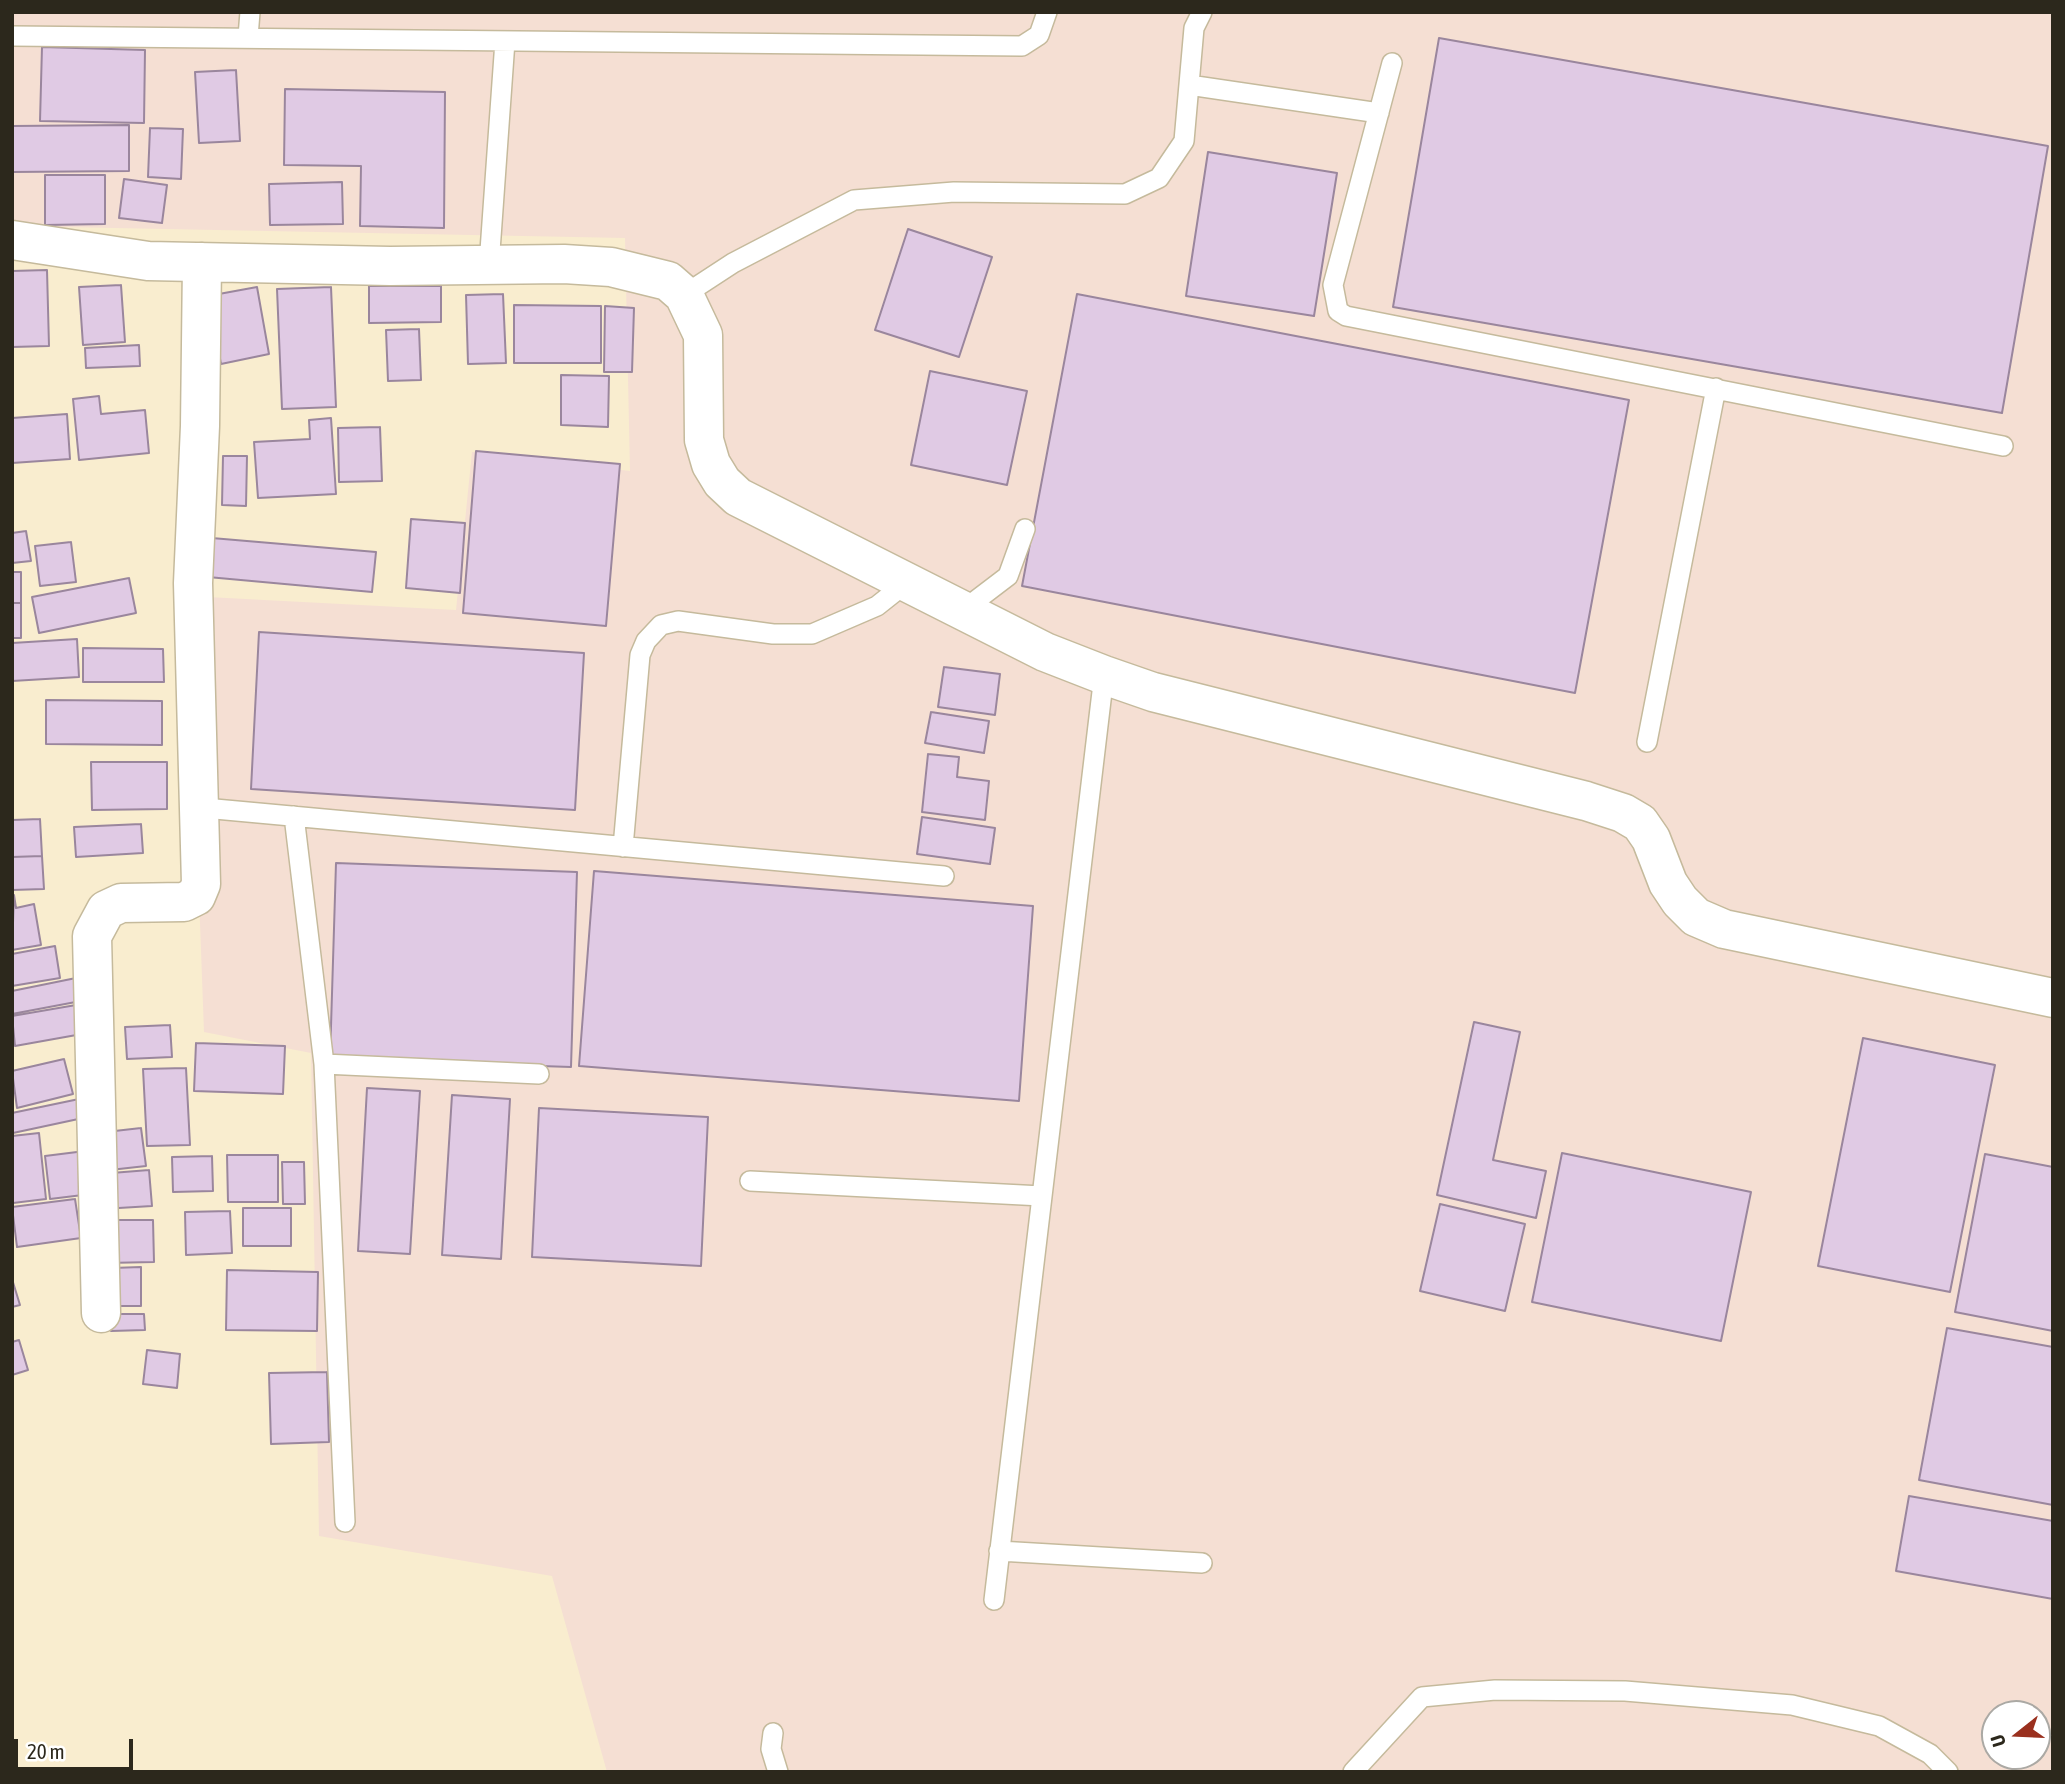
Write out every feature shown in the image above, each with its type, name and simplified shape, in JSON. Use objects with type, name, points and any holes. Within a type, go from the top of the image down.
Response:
[{"type":"street","points":[[12,240],[148,261],[611,267],[667,281],[684,295],[702,335],[704,440],[711,464],[722,482],[738,497],[1045,652],[1104,675],[1153,692],[1586,801],[1623,813],[1640,823],[1651,839],[1668,883],[1680,901],[1696,917],[1724,929],[2053,998]]},
{"type":"street","points":[[101,1313],[92,936],[106,910],[121,902],[184,902],[196,896],[201,884],[193,583],[200,426],[202,262]]},
{"type":"lane","points":[[248,37],[250,12]]},
{"type":"lane","points":[[12,36],[1022,46],[1039,35],[1047,12]]},
{"type":"lane","points":[[684,295],[733,263],[854,200],[954,192],[1125,194],[1159,178],[1184,141],[1194,28],[1202,12]]},
{"type":"lane","points":[[489,265],[505,41]]},
{"type":"lane","points":[[1392,63],[1333,285],[1338,311],[1356,320],[2003,446]]},
{"type":"lane","points":[[1189,85],[1378,113]]},
{"type":"lane","points":[[1647,743],[1716,388]]},
{"type":"lane","points":[[962,611],[1008,576],[1025,529]]},
{"type":"lane","points":[[623,847],[640,655],[646,641],[661,625],[678,621],[772,635],[812,634],[877,606],[906,583]]},
{"type":"lane","points":[[994,1600],[1104,675]]},
{"type":"lane","points":[[215,809],[944,876]]},
{"type":"lane","points":[[294,816],[324,1064],[345,1522]]},
{"type":"lane","points":[[324,1064],[539,1074]]},
{"type":"lane","points":[[750,1181],[1042,1196]]},
{"type":"lane","points":[[999,1551],[1202,1563]]},
{"type":"lane","points":[[1353,1772],[1422,1697],[1508,1690],[1625,1691],[1791,1705],[1879,1726],[1930,1754],[1948,1772]]},
{"type":"lane","points":[[773,1733],[771,1749],[778,1772]]},
{"type":"shaded area","points":[[12,12],[2053,12],[2053,1772],[607,1772],[552,1576],[319,1536],[311,1053],[204,1032],[188,596],[456,610],[472,452],[630,471],[625,238],[12,226]]},
{"type":"building","points":[[1439,38],[2048,146],[2002,413],[1393,307]]},
{"type":"building","points":[[42,47],[145,50],[144,123],[40,121]]},
{"type":"building","points":[[236,70],[240,141],[199,143],[195,72]]},
{"type":"building","points":[[285,89],[445,92],[444,228],[360,226],[361,166],[284,165]]},
{"type":"building","points":[[129,125],[129,171],[12,172],[12,126]]},
{"type":"building","points":[[150,128],[183,129],[181,179],[148,177]]},
{"type":"building","points":[[1208,152],[1337,173],[1314,316],[1186,296]]},
{"type":"building","points":[[45,175],[105,175],[105,224],[45,225]]},
{"type":"building","points":[[124,179],[167,185],[162,223],[119,218]]},
{"type":"building","points":[[342,182],[343,224],[270,225],[269,184]]},
{"type":"building","points":[[908,229],[992,257],[959,357],[875,330]]},
{"type":"building","points":[[47,270],[49,346],[12,347],[12,271]]},
{"type":"building","points":[[121,285],[125,342],[83,345],[79,287]]},
{"type":"building","points":[[369,286],[441,286],[441,322],[369,323]]},
{"type":"building","points":[[257,287],[269,354],[221,364],[208,296]]},
{"type":"building","points":[[331,287],[336,407],[282,409],[277,289]]},
{"type":"building","points":[[503,294],[506,363],[468,364],[466,295]]},
{"type":"building","points":[[1077,294],[1629,400],[1575,693],[1022,586]]},
{"type":"building","points":[[514,305],[601,306],[601,363],[514,363]]},
{"type":"building","points":[[605,306],[634,308],[632,372],[604,372]]},
{"type":"building","points":[[419,329],[421,380],[388,381],[386,330]]},
{"type":"building","points":[[139,345],[140,366],[86,368],[85,348]]},
{"type":"building","points":[[930,371],[1027,391],[1007,485],[911,465]]},
{"type":"building","points":[[561,375],[609,376],[608,427],[561,425]]},
{"type":"building","points":[[99,396],[101,414],[145,410],[149,453],[79,460],[73,399]]},
{"type":"building","points":[[67,414],[70,459],[12,463],[12,418]]},
{"type":"building","points":[[331,418],[336,494],[258,498],[254,442],[310,439],[309,420]]},
{"type":"building","points":[[380,427],[382,481],[339,482],[338,428]]},
{"type":"building","points":[[476,451],[620,464],[606,626],[463,613]]},
{"type":"building","points":[[223,456],[247,456],[246,506],[222,505]]},
{"type":"building","points":[[411,519],[465,523],[460,593],[406,588]]},
{"type":"building","points":[[26,531],[31,561],[12,563],[12,533]]},
{"type":"building","points":[[200,537],[376,552],[372,592],[197,576]]},
{"type":"building","points":[[71,542],[76,582],[40,586],[35,546]]},
{"type":"building","points":[[12,572],[21,572],[21,603],[12,603]]},
{"type":"building","points":[[129,578],[136,613],[39,633],[32,597]]},
{"type":"building","points":[[12,603],[21,603],[21,638],[12,638]]},
{"type":"building","points":[[259,632],[584,653],[575,810],[251,789]]},
{"type":"building","points":[[77,639],[79,677],[12,681],[12,643]]},
{"type":"building","points":[[83,648],[163,649],[164,682],[83,682]]},
{"type":"building","points":[[944,667],[1000,674],[995,715],[938,707]]},
{"type":"building","points":[[46,700],[162,701],[162,745],[46,744]]},
{"type":"building","points":[[931,712],[989,721],[984,753],[925,743]]},
{"type":"building","points":[[928,754],[959,757],[957,777],[989,781],[985,820],[922,812]]},
{"type":"building","points":[[91,762],[167,762],[167,809],[92,810]]},
{"type":"building","points":[[922,817],[995,828],[990,864],[917,854]]},
{"type":"building","points":[[40,819],[42,856],[12,857],[12,820]]},
{"type":"building","points":[[141,824],[143,853],[76,857],[74,827]]},
{"type":"building","points":[[42,856],[44,889],[12,890],[12,857]]},
{"type":"building","points":[[336,863],[577,872],[571,1067],[330,1059]]},
{"type":"building","points":[[594,871],[1033,906],[1019,1101],[579,1066]]},
{"type":"building","points":[[14,895],[16,908],[34,904],[41,945],[12,950]]},
{"type":"building","points":[[55,946],[60,978],[12,986],[12,954]]},
{"type":"building","points":[[76,978],[81,1001],[12,1014],[12,991]]},
{"type":"building","points":[[76,1005],[82,1034],[15,1046],[12,1016]]},
{"type":"building","points":[[1474,1022],[1520,1032],[1493,1160],[1546,1171],[1536,1218],[1437,1195]]},
{"type":"building","points":[[170,1025],[172,1057],[127,1059],[125,1027]]},
{"type":"building","points":[[1863,1038],[1995,1065],[1950,1292],[1818,1266]]},
{"type":"building","points":[[196,1043],[285,1046],[283,1094],[194,1091]]},
{"type":"building","points":[[64,1059],[73,1094],[17,1108],[12,1071]]},
{"type":"building","points":[[186,1068],[190,1145],[147,1146],[143,1069]]},
{"type":"building","points":[[367,1088],[420,1091],[410,1254],[358,1251]]},
{"type":"building","points":[[452,1095],[510,1099],[501,1259],[442,1255]]},
{"type":"building","points":[[79,1099],[83,1118],[13,1133],[12,1113]]},
{"type":"building","points":[[539,1108],[708,1117],[701,1266],[532,1257]]},
{"type":"building","points":[[141,1128],[146,1166],[101,1171],[97,1133]]},
{"type":"building","points":[[39,1133],[46,1199],[13,1203],[12,1136]]},
{"type":"building","points":[[85,1151],[91,1194],[50,1199],[45,1156]]},
{"type":"building","points":[[1562,1153],[1751,1192],[1721,1341],[1532,1302]]},
{"type":"building","points":[[1985,1154],[2053,1167],[2053,1331],[1955,1312]]},
{"type":"building","points":[[227,1155],[278,1155],[278,1202],[228,1202]]},
{"type":"building","points":[[212,1156],[213,1191],[173,1192],[172,1157]]},
{"type":"building","points":[[282,1162],[304,1162],[305,1204],[283,1204]]},
{"type":"building","points":[[149,1170],[152,1206],[102,1209],[99,1174]]},
{"type":"building","points":[[75,1199],[81,1238],[17,1247],[12,1207]]},
{"type":"building","points":[[1440,1204],[1525,1224],[1505,1311],[1420,1291]]},
{"type":"building","points":[[243,1208],[291,1208],[291,1246],[243,1246]]},
{"type":"building","points":[[230,1211],[232,1253],[186,1255],[185,1212]]},
{"type":"building","points":[[105,1220],[153,1220],[154,1262],[106,1263]]},
{"type":"building","points":[[141,1267],[141,1306],[112,1306],[112,1268]]},
{"type":"building","points":[[227,1270],[318,1272],[317,1331],[226,1330]]},
{"type":"building","points":[[12,1279],[20,1305],[12,1307]]},
{"type":"building","points":[[111,1314],[144,1314],[145,1330],[111,1331]]},
{"type":"building","points":[[1947,1328],[2053,1347],[2053,1505],[1919,1480]]},
{"type":"building","points":[[19,1340],[28,1370],[12,1375],[12,1342]]},
{"type":"building","points":[[147,1350],[180,1354],[177,1388],[143,1384]]},
{"type":"building","points":[[327,1372],[329,1442],[271,1444],[269,1373]]},
{"type":"building","points":[[1909,1496],[2053,1521],[2053,1599],[1896,1571]]}]
